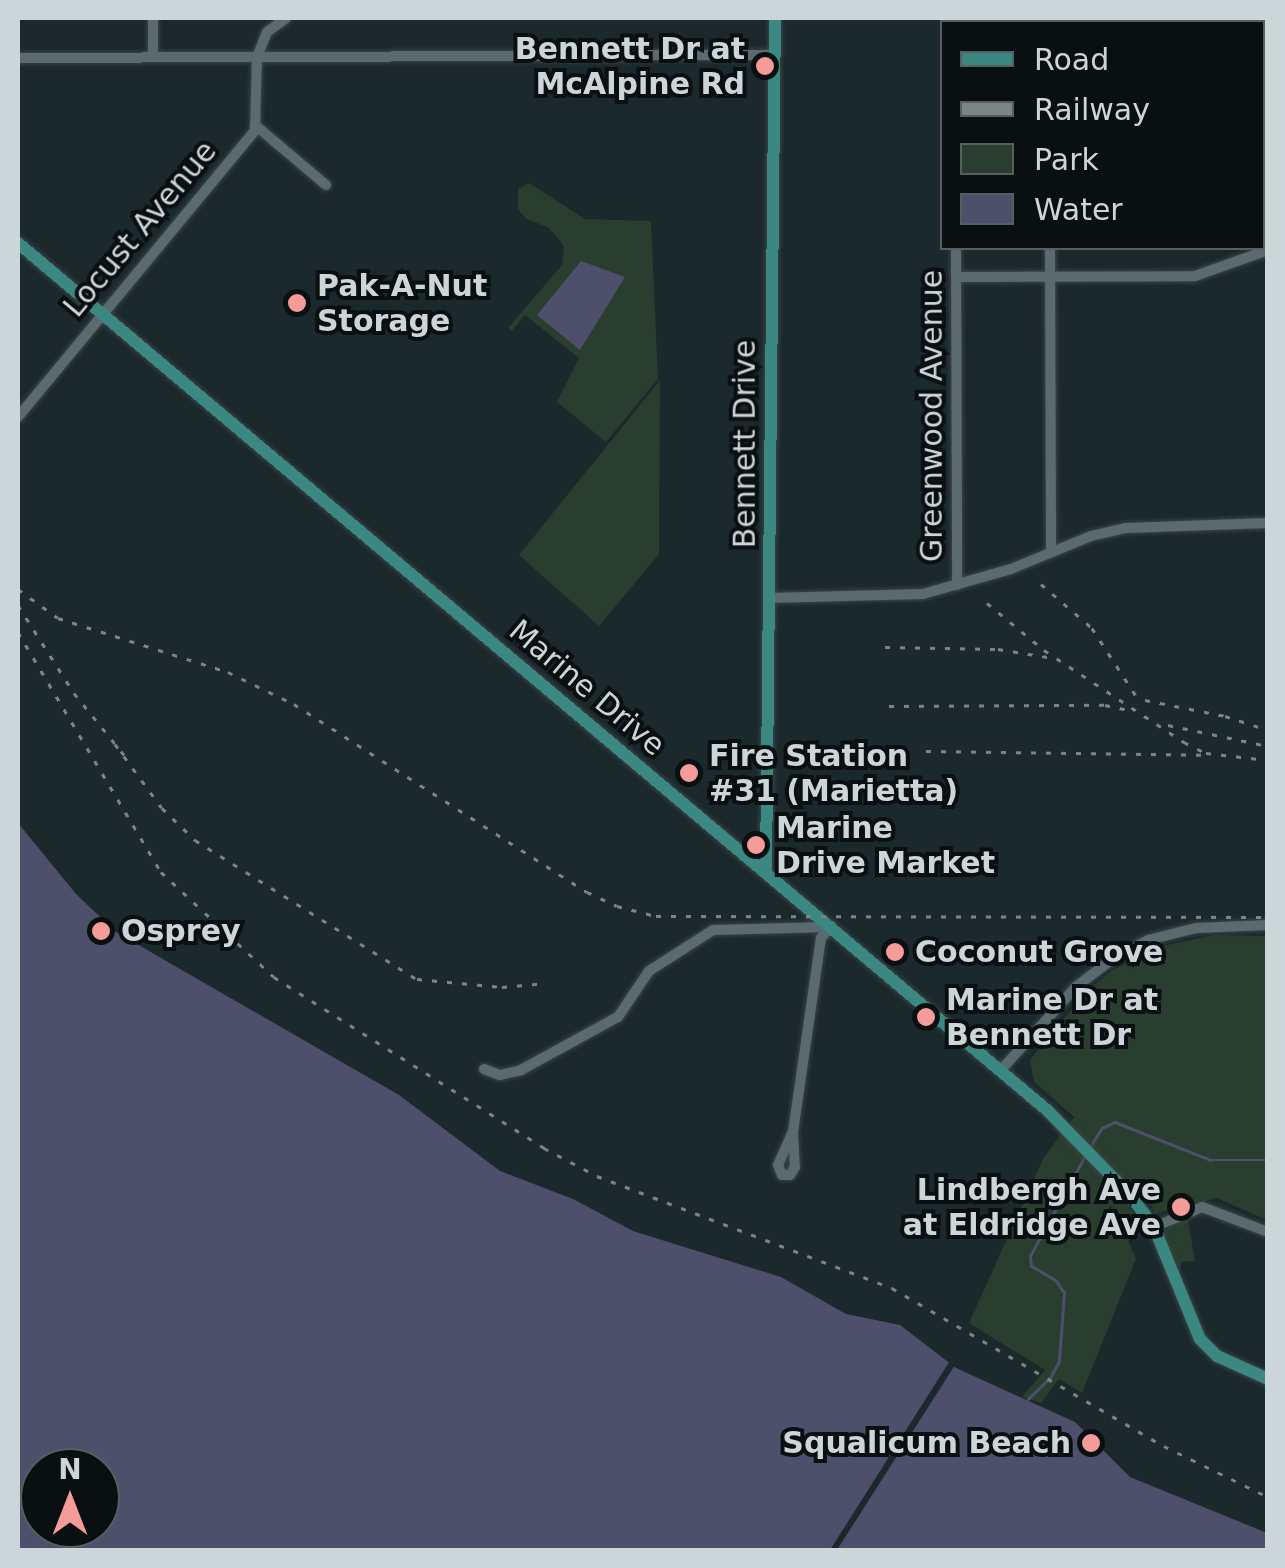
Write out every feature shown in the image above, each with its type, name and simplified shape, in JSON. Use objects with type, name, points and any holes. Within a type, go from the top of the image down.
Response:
[{"type":"main road","name":"Bennett Drive","points":[[766,871],[775,18]]},
{"type":"main road","name":"Marine Drive","points":[[18,243],[1002,1070],[1130,1195],[1154,1227],[1200,1339],[1217,1356],[1268,1379]]},
{"type":"street","points":[[153,18],[153,57]]},
{"type":"street","points":[[258,56],[267,32],[286,18]]},
{"type":"street","points":[[18,58],[774,55]]},
{"type":"street","name":"Locust Avenue","points":[[18,417],[255,125],[258,56]]},
{"type":"street","points":[[255,125],[326,186]]},
{"type":"street","name":"Greenwood Avenue","points":[[956,250],[957,585]]},
{"type":"street","points":[[1050,250],[1051,550]]},
{"type":"street","points":[[956,277],[1194,276],[1268,250]]},
{"type":"street","points":[[768,598],[878,598],[957,585],[1011,569],[1051,550],[1126,528],[1268,523]]},
{"type":"street","points":[[1002,1070],[1078,986],[1115,956],[1148,940],[1196,928],[1268,925]]},
{"type":"street","points":[[484,1070],[500,1074],[522,1070],[618,1017],[649,971],[713,930],[832,926]]},
{"type":"street","points":[[793,1132],[822,938],[832,926]]},
{"type":"street","points":[[1154,1227],[1202,1207],[1268,1232]]},
{"type":"green space","points":[[529,183],[585,219],[651,221],[658,379],[606,442],[557,402],[579,358],[525,315],[512,331],[508,328],[562,265],[564,247],[559,239],[548,227],[526,219],[518,209],[518,189]]},
{"type":"green space","points":[[660,380],[659,554],[599,626],[519,555]]},
{"type":"green space","points":[[1214,935],[1267,936],[1267,1220],[1217,1198],[1154,1214],[1152,1206],[1117,1174],[1108,1181],[1147,1231],[1128,1241],[1136,1259],[1082,1393],[1059,1379],[1041,1403],[1022,1397],[1045,1370],[969,1323],[1043,1159],[1074,1117],[1034,1082],[1030,1060],[1088,990],[1113,970],[1158,947]]},
{"type":"green space","points":[[1182,1219],[1188,1220],[1195,1261],[1182,1262],[1179,1270],[1163,1232]]},
{"type":"water","points":[[581,261],[625,277],[580,350],[537,315]]},
{"type":"water","points":[[18,823],[76,894],[116,932],[399,1095],[500,1171],[573,1199],[633,1231],[781,1277],[846,1314],[900,1325],[956,1368],[1075,1422],[1130,1477],[1267,1533],[1267,1550],[18,1550]]},
{"type":"pier","points":[[951,1359],[957,1362],[837,1550],[830,1550]]},
{"type":"waterway","points":[[1090,1147],[1102,1128],[1115,1122],[1211,1160],[1268,1160]]},
{"type":"waterway","points":[[1028,1399],[1050,1378],[1059,1361],[1064,1293],[1056,1281],[1031,1266],[1030,1256],[1086,1154]]},
{"type":"railway","points":[[1041,584],[1092,628],[1140,702]]},
{"type":"railway","points":[[18,589],[58,618],[228,672],[294,704],[587,892],[617,906],[656,916],[1268,917]]},
{"type":"railway","points":[[987,603],[1044,650],[1184,742],[1206,753],[1268,760]]},
{"type":"railway","points":[[18,605],[74,693],[125,756]]},
{"type":"railway","points":[[18,632],[161,872],[274,977],[544,1148],[597,1176],[892,1288],[1164,1446],[1268,1497]]},
{"type":"railway","points":[[885,647],[998,649],[1047,657]]},
{"type":"railway","points":[[1145,700],[1225,716],[1268,730]]},
{"type":"railway","points":[[889,706],[1105,705],[1133,711]]},
{"type":"railway","points":[[1168,725],[1268,746]]},
{"type":"railway","points":[[115,744],[162,808],[195,840],[417,979],[502,987],[539,984]]},
{"type":"railway","points":[[926,751],[1201,755]]},
{"type":"place","name":"Bennett Dr at McAlpine Rd","points":[[765,66]]},
{"type":"place","name":"Pak-A-Nut Storage","points":[[297,303]]},
{"type":"place","name":"Fire Station #31 (Marietta)","points":[[689,773]]},
{"type":"place","name":"Marine Drive Market","points":[[756,845]]},
{"type":"place","name":"Osprey","points":[[101,931]]},
{"type":"place","name":"Coconut Grove","points":[[895,952]]},
{"type":"place","name":"Marine Dr at Bennett Dr","points":[[926,1017]]},
{"type":"place","name":"Lindbergh Ave at Eldridge Ave","points":[[1181,1207]]},
{"type":"place","name":"Squalicum Beach","points":[[1091,1443]]}]
